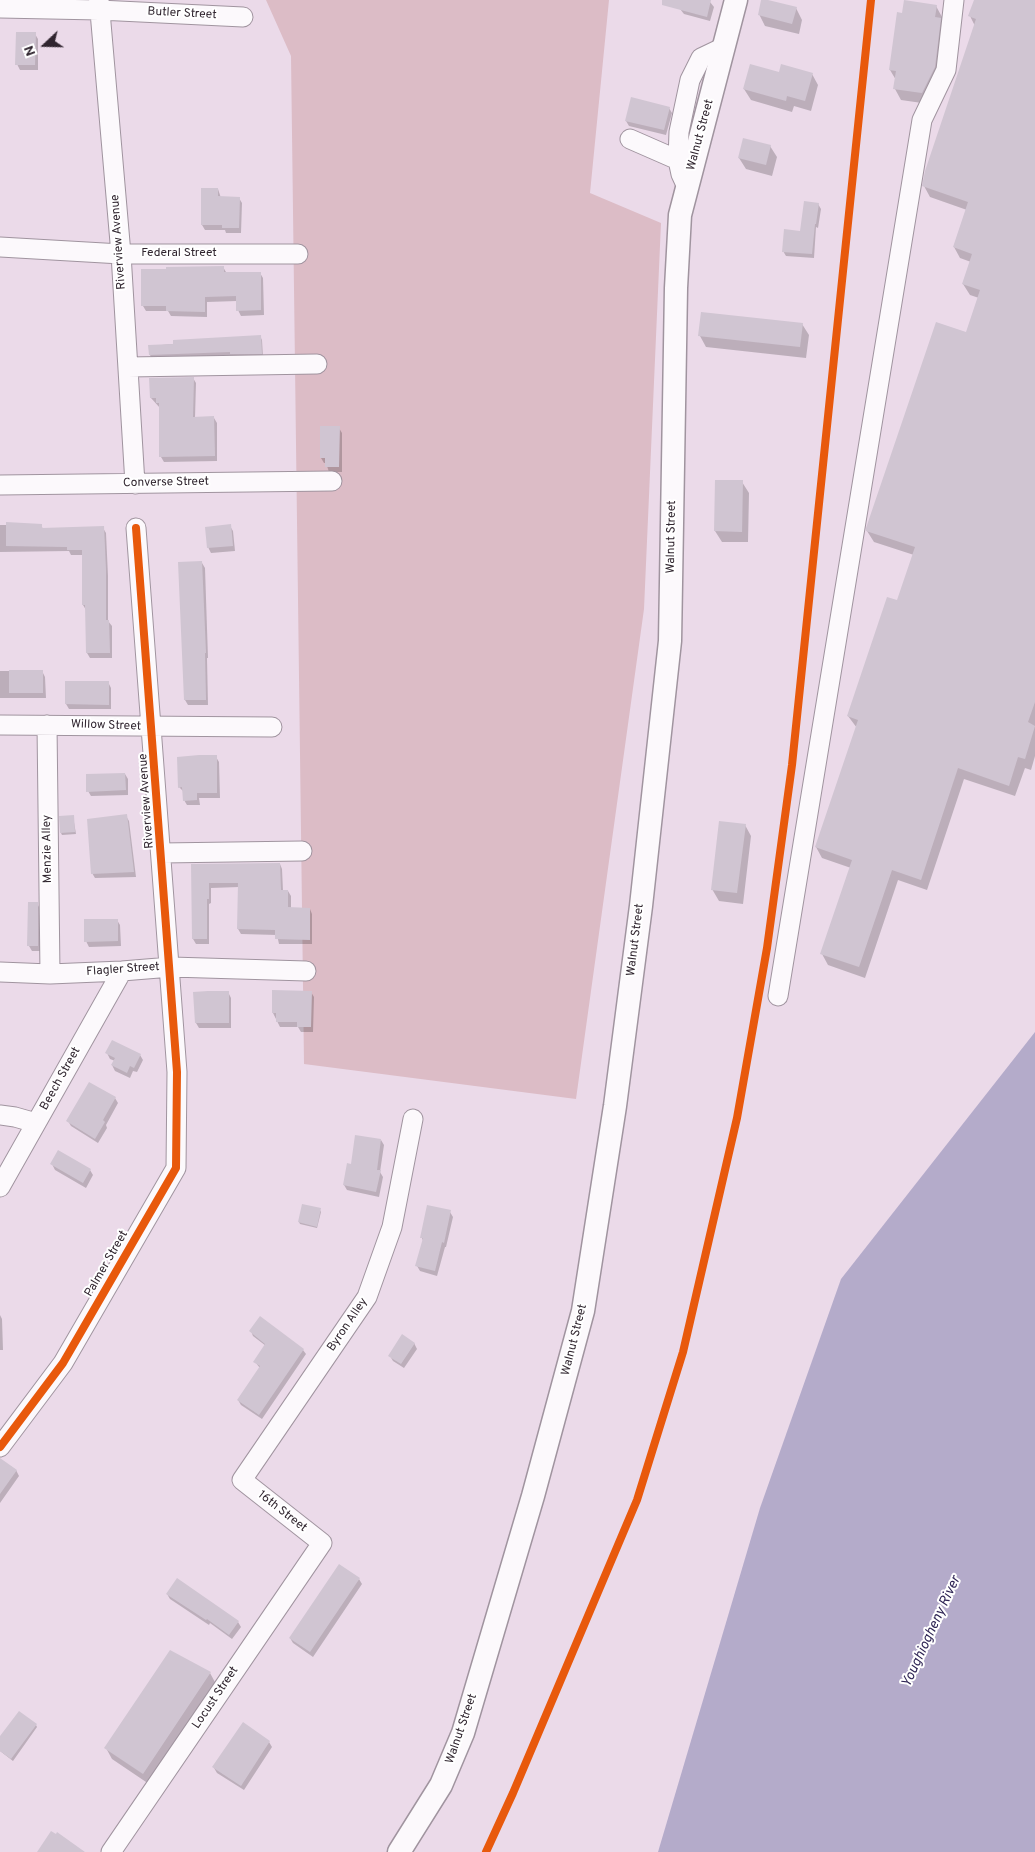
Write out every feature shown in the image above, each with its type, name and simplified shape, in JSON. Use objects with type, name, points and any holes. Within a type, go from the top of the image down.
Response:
[{"type":"main road","name":"Walnut Street","points":[[399,1852],[441,1785],[463,1733],[533,1496],[583,1312],[615,1106],[641,906],[670,641],[676,288],[680,216],[736,0]]},
{"type":"street","points":[[778,996],[922,120],[946,70],[954,0]]},
{"type":"street","name":"Butler Street","points":[[0,8],[99,5],[244,17]]},
{"type":"street","name":"Riverview Avenue","points":[[99,5],[120,254],[135,484]]},
{"type":"street","points":[[687,187],[681,174],[678,160],[679,132],[690,80],[700,58],[724,47]]},
{"type":"street","points":[[630,139],[678,160]]},
{"type":"street","name":"Federal Street","points":[[0,247],[120,254],[298,254]]},
{"type":"street","points":[[128,367],[317,364]]},
{"type":"street","name":"Converse Street","points":[[0,485],[332,481]]},
{"type":"street","name":"Riverview Avenue","points":[[136,528],[171,967],[177,1072]]},
{"type":"street","name":"Willow Street","points":[[0,725],[47,724],[152,728],[272,727]]},
{"type":"street","name":"Menzie Alley","points":[[47,724],[50,974]]},
{"type":"street","points":[[162,852],[302,851]]},
{"type":"street","name":"Flagler Street","points":[[0,972],[50,974],[171,967],[306,971]]},
{"type":"street","name":"Beech Street","points":[[0,1187],[122,971]]},
{"type":"street","name":"Palmer Street","points":[[0,1447],[63,1363],[176,1168],[177,1072]]},
{"type":"street","points":[[0,1115],[36,1123]]},
{"type":"street","name":"Byron Alley","points":[[242,1480],[367,1297],[392,1227],[413,1119]]},
{"type":"street","name":"16th Street","points":[[242,1480],[322,1543]]},
{"type":"street","name":"Locust Street","points":[[111,1852],[322,1543]]},
{"type":"shaded area","points":[[266,0],[609,0],[590,193],[661,223],[644,609],[576,1099],[304,1064],[291,56]]},
{"type":"water","name":"Youghiogheny River","points":[[1035,1032],[1035,1852],[658,1852],[760,1508],[841,1279]]},
{"type":"building","points":[[662,0],[711,0],[707,17],[662,5]]},
{"type":"building","points":[[761,0],[797,7],[792,24],[758,15]]},
{"type":"building","points":[[904,0],[937,5],[935,17],[941,18],[935,67],[922,93],[893,89],[896,71],[889,70],[897,12],[902,13]]},
{"type":"building","points":[[974,0],[1035,0],[1035,702],[1028,722],[1035,726],[1025,759],[1018,757],[1009,786],[958,768],[921,880],[892,870],[859,967],[820,954],[852,860],[815,847],[858,720],[847,716],[887,597],[897,600],[915,547],[866,531],[866,528],[936,322],[966,332],[980,290],[962,284],[972,254],[953,247],[968,202],[922,186],[925,171],[976,19],[968,16]]},
{"type":"building","points":[[16,32],[36,32],[35,65],[15,65]]},
{"type":"building","points":[[750,64],[779,72],[781,64],[813,73],[805,101],[787,96],[786,101],[743,89]]},
{"type":"building","points":[[631,97],[670,107],[664,130],[625,121]]},
{"type":"building","points":[[743,138],[771,145],[766,165],[738,158]]},
{"type":"building","points":[[201,188],[218,188],[218,196],[240,197],[239,228],[222,228],[222,225],[201,225]]},
{"type":"building","points":[[804,201],[819,203],[812,254],[782,252],[784,229],[800,231]]},
{"type":"building","points":[[224,266],[224,272],[261,272],[261,310],[236,311],[236,296],[205,297],[205,312],[166,311],[166,306],[141,306],[141,269]]},
{"type":"building","points":[[701,312],[803,323],[800,347],[698,336]]},
{"type":"building","points":[[261,335],[262,354],[230,354],[230,352],[149,355],[148,345],[173,344],[173,340]]},
{"type":"building","points":[[194,377],[193,417],[214,416],[215,456],[159,457],[159,403],[156,403],[156,398],[150,398],[149,378]]},
{"type":"building","points":[[320,426],[340,426],[339,467],[325,467],[325,458],[320,458]]},
{"type":"building","points":[[715,480],[743,480],[742,532],[714,531]]},
{"type":"building","points":[[6,522],[42,524],[42,528],[104,526],[106,620],[109,620],[110,653],[86,653],[85,605],[82,605],[82,550],[67,550],[67,547],[6,546]]},
{"type":"building","points":[[231,524],[233,546],[207,548],[205,527]]},
{"type":"building","points":[[202,561],[206,700],[184,700],[178,562]]},
{"type":"building","points":[[9,670],[43,670],[43,693],[9,693]]},
{"type":"building","points":[[65,681],[109,681],[109,705],[65,704]]},
{"type":"building","points":[[217,755],[217,793],[197,793],[197,800],[183,801],[182,787],[178,788],[177,757]]},
{"type":"building","points":[[125,773],[126,790],[86,792],[86,774]]},
{"type":"building","points":[[127,814],[134,872],[91,874],[87,819]]},
{"type":"building","points":[[74,815],[75,832],[60,833],[59,816]]},
{"type":"building","points":[[719,821],[746,824],[737,893],[711,890]]},
{"type":"building","points":[[280,863],[281,890],[288,890],[288,907],[310,908],[310,940],[275,939],[275,930],[237,929],[238,883],[209,883],[207,939],[192,939],[191,864]]},
{"type":"building","points":[[28,902],[38,902],[38,946],[27,946]]},
{"type":"building","points":[[84,919],[118,919],[118,941],[84,942]]},
{"type":"building","points":[[272,990],[312,991],[311,1027],[297,1027],[297,1022],[276,1022],[276,1013],[272,1013]]},
{"type":"building","points":[[229,991],[229,1023],[195,1023],[193,992]]},
{"type":"building","points":[[112,1040],[141,1054],[134,1068],[130,1066],[127,1073],[111,1065],[115,1058],[105,1053]]},
{"type":"building","points":[[89,1082],[116,1097],[95,1139],[66,1121]]},
{"type":"building","points":[[355,1135],[381,1139],[377,1170],[381,1170],[376,1192],[343,1185],[347,1163],[351,1164]]},
{"type":"building","points":[[58,1150],[91,1169],[83,1183],[50,1164]]},
{"type":"building","points":[[302,1204],[321,1208],[317,1227],[298,1222]]},
{"type":"building","points":[[427,1205],[451,1210],[444,1243],[442,1242],[435,1271],[415,1266],[423,1238],[420,1238]]},
{"type":"building","points":[[260,1316],[304,1349],[259,1415],[237,1400],[260,1366],[253,1362],[265,1344],[249,1331]]},
{"type":"building","points":[[402,1334],[415,1343],[401,1364],[388,1356]]},
{"type":"building","points":[[0,1458],[17,1470],[0,1494]]},
{"type":"building","points":[[339,1564],[360,1578],[310,1652],[289,1638]]},
{"type":"building","points":[[177,1578],[239,1621],[229,1635],[166,1594]]},
{"type":"building","points":[[170,1650],[211,1672],[143,1774],[104,1748]]},
{"type":"building","points":[[19,1711],[37,1724],[11,1759],[0,1751],[0,1736]]},
{"type":"building","points":[[243,1722],[270,1741],[241,1786],[212,1767]]},
{"type":"building","points":[[51,1831],[56,1834],[57,1832],[85,1852],[37,1852]]},
{"type":"cycle path","points":[[486,1852],[513,1793],[637,1500],[683,1352],[737,1118],[767,948],[792,765],[871,0]]},
{"type":"cycle path","points":[[0,1447],[63,1363],[176,1168],[177,1072],[136,528]]}]
